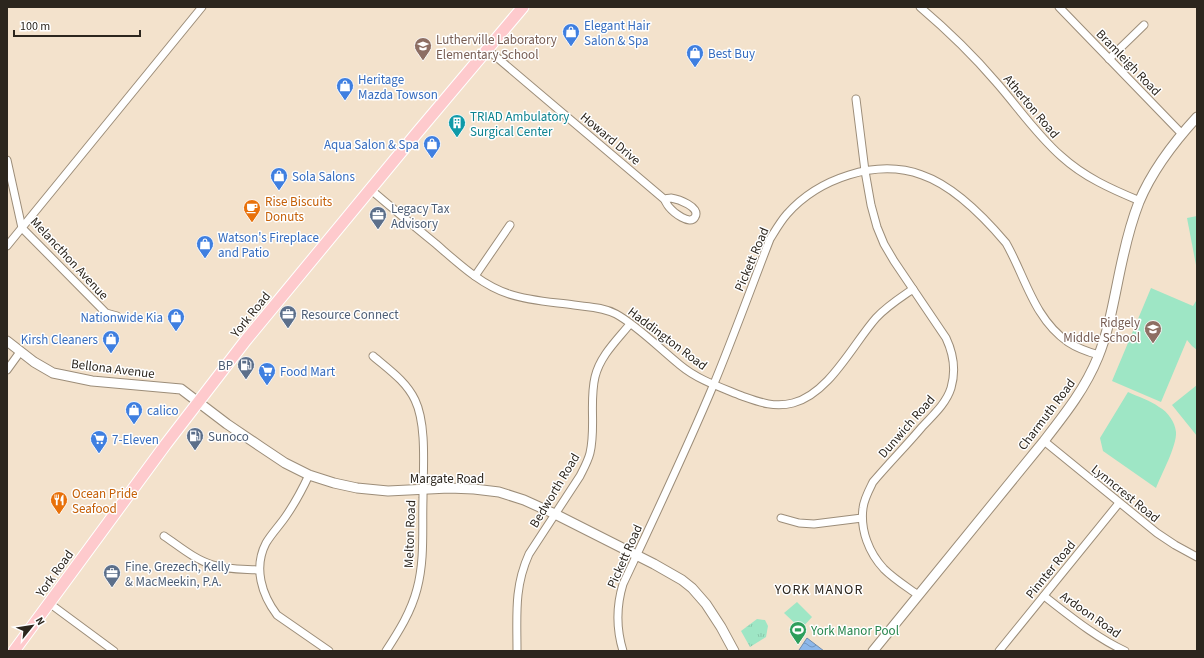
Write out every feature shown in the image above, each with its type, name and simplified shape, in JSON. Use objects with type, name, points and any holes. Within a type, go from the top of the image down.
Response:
[{"type":"main road","name":"York Road","points":[[14,651],[146,471],[246,340],[523,7]]},
{"type":"street","points":[[7,246],[202,7]]},
{"type":"street","name":"Atherton Road","points":[[920,7],[971,54],[996,81],[1046,142],[1061,156],[1082,172],[1105,186],[1140,201]]},
{"type":"street","name":"Bramleigh Road","points":[[1059,7],[1182,134]]},
{"type":"street","points":[[1109,59],[1144,25]]},
{"type":"street","name":"Howard Drive","points":[[487,49],[664,199]]},
{"type":"street","name":"Dunwich Road","points":[[856,99],[865,171],[871,205],[877,226],[884,244],[946,338],[951,349],[954,362],[954,376],[950,390],[942,405],[873,482],[863,506],[862,518],[864,533],[872,554],[878,563],[918,596]]},
{"type":"street","name":"Charmuth Road","points":[[873,651],[1044,441],[1083,388],[1099,355],[1112,312],[1130,228],[1140,201],[1160,164],[1182,134],[1197,117]]},
{"type":"street","name":"Melancthon Avenue","points":[[7,160],[22,228],[106,313],[117,316]]},
{"type":"street","name":"Pickett Road","points":[[623,651],[618,627],[618,606],[622,584],[666,494],[714,384],[770,239],[787,214],[815,190],[831,181],[847,175],[865,171],[886,169],[904,170],[921,174],[935,180],[962,198],[1006,243],[1037,308],[1055,332],[1082,350],[1099,355]]},
{"type":"street","name":"Haddington Road","points":[[370,190],[453,259],[475,276],[495,288],[518,297],[604,309],[617,315],[630,324],[681,366],[700,378],[762,404],[779,406],[794,403],[806,398],[820,388],[878,316],[913,289]]},
{"type":"street","points":[[475,276],[510,225]]},
{"type":"street","name":"Bedworth Road","points":[[517,651],[517,598],[520,576],[529,554],[580,476],[587,462],[592,438],[593,390],[595,376],[605,354],[630,324]]},
{"type":"street","name":"Bellona Avenue","points":[[7,341],[20,352],[44,368],[62,375],[92,381],[182,389],[198,402]]},
{"type":"street","points":[[7,370],[20,352]]},
{"type":"street","name":"Melton Road","points":[[373,356],[404,383],[414,398],[418,408],[422,430],[423,490],[421,571],[411,607],[402,626],[386,651]]},
{"type":"street","name":"Margate Road","points":[[198,402],[261,447],[309,476],[357,488],[388,491],[474,488],[499,492],[524,500],[555,514],[673,574],[692,588],[714,615],[734,651]]},
{"type":"street","name":"Lynncrest Road","points":[[1044,441],[1157,533],[1197,557]]},
{"type":"street","points":[[309,476],[299,496],[266,545],[259,570],[265,595],[277,615],[330,651]]},
{"type":"street","name":"Pinnter Road","points":[[999,651],[1119,502]]},
{"type":"street","points":[[781,518],[799,523],[814,524],[862,518]]},
{"type":"street","points":[[164,536],[211,565],[236,569],[259,570]]},
{"type":"street","name":"Ardoon Road","points":[[1044,596],[1089,631],[1125,651]]},
{"type":"street","points":[[49,603],[114,651]]},
{"type":"green space","points":[[1197,216],[1197,265],[1196,265],[1187,218]]},
{"type":"green space","points":[[1151,288],[1193,306],[1197,301],[1197,350],[1187,340],[1161,402],[1112,381]]},
{"type":"green space","points":[[1197,385],[1197,436],[1172,405]]},
{"type":"green space","points":[[1128,392],[1152,402],[1162,409],[1170,418],[1175,428],[1176,438],[1174,445],[1156,488],[1103,451],[1100,438]]},
{"type":"green space","points":[[797,602],[812,617],[801,629],[784,613]]},
{"type":"green space","points":[[757,619],[765,620],[768,626],[766,637],[750,647],[741,631]]},
{"type":"water","points":[[807,638],[824,651],[800,651],[799,650]]},
{"type":"place","name":"Elegant Hair Salon & Spa","points":[[571,47]]},
{"type":"place","name":"Lutherville Laboratory Elementary School","points":[[423,61]]},
{"type":"place","name":"Best Buy","points":[[695,68]]},
{"type":"place","name":"Heritage Mazda Towson","points":[[345,101]]},
{"type":"place","name":"TRIAD Ambulatory Surgical Center","points":[[457,138]]},
{"type":"place","name":"Aqua Salon & Spa","points":[[432,159]]},
{"type":"place","name":"Sola Salons","points":[[279,191]]},
{"type":"place","name":"Rise Biscuits Donuts","points":[[252,223]]},
{"type":"place","name":"Legacy Tax Advisory","points":[[378,230]]},
{"type":"place","name":"Watson's Fireplace and Patio","points":[[205,259]]},
{"type":"place","name":"Resource Connect","points":[[288,329]]},
{"type":"place","name":"Nationwide Kia","points":[[176,332]]},
{"type":"place","name":"Ridgely Middle School","points":[[1153,344]]},
{"type":"place","name":"Kirsh Cleaners","points":[[111,354]]},
{"type":"place","name":"BP","points":[[246,380]]},
{"type":"place","name":"Food Mart","points":[[267,386]]},
{"type":"place","name":"calico","points":[[134,425]]},
{"type":"place","name":"Sunoco","points":[[195,451]]},
{"type":"place","name":"7-Eleven","points":[[99,454]]},
{"type":"place","name":"Ocean Pride Seafood","points":[[59,515]]},
{"type":"place","name":"Fine, Grezech, Kelly & MacMeekin, P.A.","points":[[112,588]]},
{"type":"place","name":"York Manor Pool","points":[[798,645]]},
{"type":"district","name":"YORK MANOR","points":[[819,589]]}]
